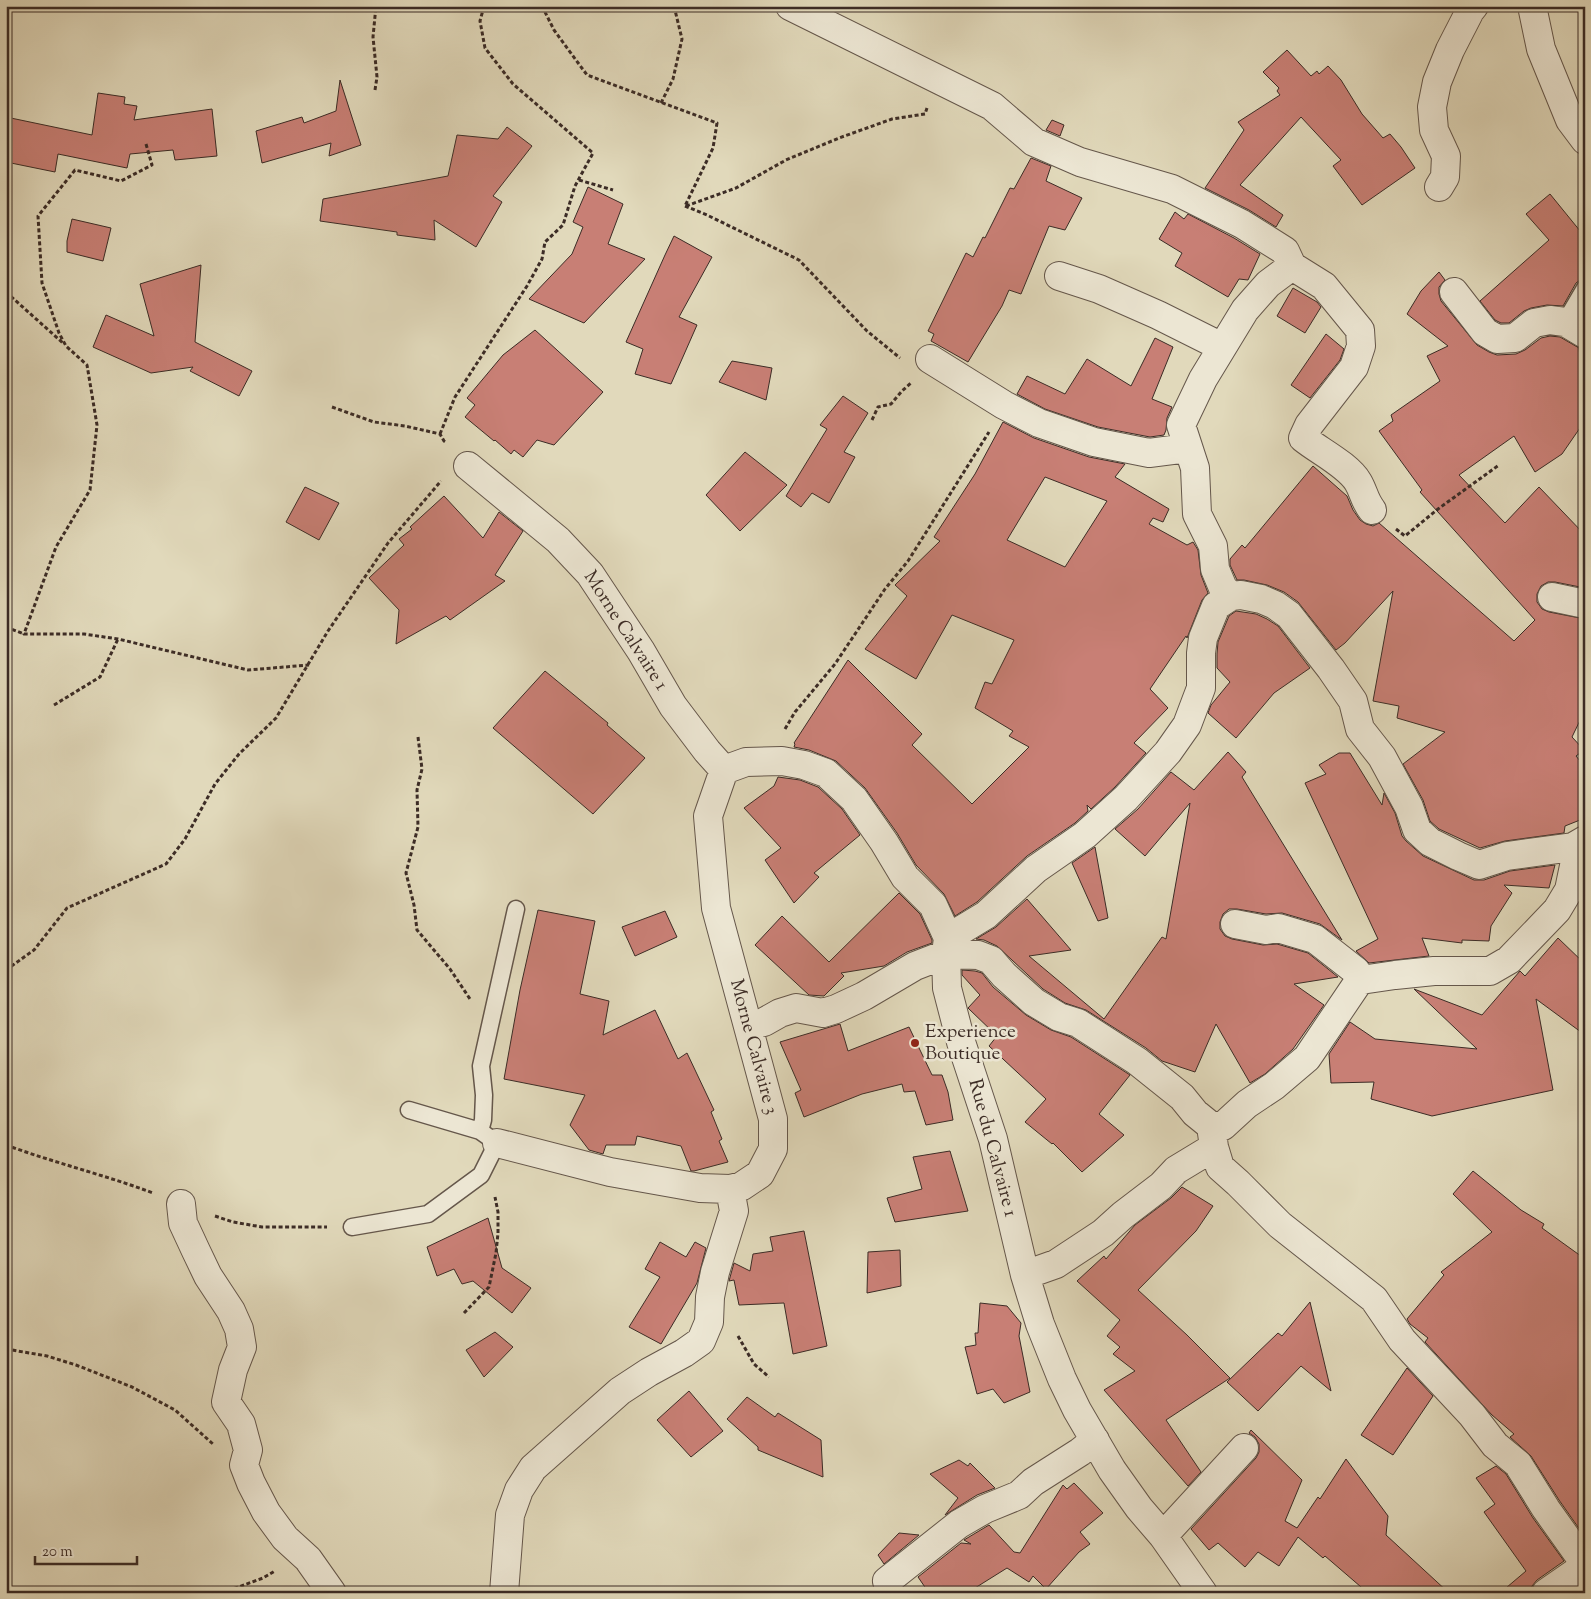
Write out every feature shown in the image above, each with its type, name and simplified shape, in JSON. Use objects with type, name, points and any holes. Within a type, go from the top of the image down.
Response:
[{"type":"street","points":[[790,6],[992,106],[1034,142],[1080,162],[1172,189],[1242,224],[1285,251],[1292,266],[1324,286],[1360,330],[1361,346],[1354,367],[1309,425],[1303,438],[1319,451],[1344,466],[1358,481],[1366,502],[1372,510]]},
{"type":"street","points":[[1439,187],[1445,178],[1446,156],[1434,130],[1432,107],[1438,82],[1450,50],[1474,6]]},
{"type":"street","points":[[1532,6],[1541,49],[1570,120],[1585,140]]},
{"type":"street","points":[[1231,596],[1223,588],[1215,569],[1213,546],[1197,514],[1195,468],[1181,425],[1203,379],[1245,310],[1268,284],[1292,266]]},
{"type":"street","points":[[1059,276],[1099,289],[1158,315],[1222,347]]},
{"type":"street","points":[[1454,292],[1485,332],[1497,338],[1515,338],[1534,323],[1550,320],[1575,328]]},
{"type":"street","points":[[939,365],[1004,405],[1039,423],[1094,442],[1149,453],[1188,448]]},
{"type":"street","name":"Morne Calvaire 1","points":[[460,456],[558,540],[590,574],[641,651],[673,706],[724,770]]},
{"type":"street","points":[[748,1026],[764,1022],[780,1012],[796,1008],[823,1013],[864,996],[947,946],[986,915],[1036,869],[1085,835],[1126,798],[1168,752],[1187,725],[1201,688],[1203,638],[1216,606],[1231,596],[1261,599],[1275,605],[1289,616],[1331,669],[1353,701],[1360,729],[1382,757],[1409,807],[1417,830],[1430,842],[1479,865],[1507,856],[1579,844],[1569,890],[1561,904],[1509,960],[1490,971],[1434,971],[1361,980],[1345,1000],[1307,1058],[1274,1086],[1247,1104],[1161,1186],[1123,1215],[1103,1234],[1056,1264],[1025,1275]]},
{"type":"street","points":[[1552,597],[1585,604]]},
{"type":"street","name":"Rue du Calvaire 1","points":[[724,770],[746,762],[782,761],[804,765],[826,773],[854,799],[884,842],[905,877],[933,905],[947,946],[947,988],[961,1042],[993,1139],[1025,1275],[1040,1324],[1062,1379],[1077,1410],[1112,1470],[1139,1508],[1163,1536],[1203,1593]]},
{"type":"street","name":"Morne Calvaire 3","points":[[489,1137],[610,1172],[700,1188],[730,1189],[742,1186],[760,1174],[773,1149],[773,1119],[716,908],[708,816],[724,770]]},
{"type":"street","points":[[1235,924],[1266,930],[1278,928],[1315,939],[1356,971],[1361,980]]},
{"type":"street","points":[[947,946],[992,960],[1004,975],[1034,1002],[1059,1017],[1078,1023],[1137,1061],[1182,1097],[1212,1137],[1220,1167],[1280,1224],[1374,1298],[1402,1340],[1472,1415],[1495,1445],[1518,1464],[1546,1510],[1585,1565],[1546,1593]]},
{"type":"street","points":[[504,1593],[510,1515],[519,1490],[534,1468],[620,1391],[701,1341],[709,1322],[710,1297],[715,1272],[734,1211],[730,1189]]},
{"type":"street","points":[[180,1204],[183,1223],[196,1251],[208,1276],[231,1311],[239,1329],[242,1346],[233,1370],[226,1402],[242,1424],[248,1450],[244,1465],[266,1512],[285,1538],[304,1555],[332,1593]]},
{"type":"street","points":[[890,1593],[887,1581],[959,1524],[985,1509],[1019,1495],[1033,1482],[1080,1452],[1095,1440]]},
{"type":"street","points":[[1163,1536],[1244,1448]]},
{"type":"lane","points":[[1575,328],[1585,288]]},
{"type":"lane","points":[[352,1227],[428,1214],[481,1175],[489,1137],[483,1120],[484,1095],[481,1066],[516,909]]},
{"type":"lane","points":[[408,1110],[489,1137]]},
{"type":"path","points":[[375,90],[373,37],[376,6]]},
{"type":"path","points":[[440,434],[455,397],[527,286],[542,259],[545,242],[562,225],[575,186],[593,153],[513,84],[485,48],[480,21],[484,6]]},
{"type":"path","points":[[542,6],[554,30],[587,75],[717,123],[713,148],[685,206]]},
{"type":"path","points":[[661,103],[673,79],[682,40],[674,6]]},
{"type":"path","points":[[685,206],[736,188],[786,160],[840,138],[892,119],[926,114],[930,100],[942,80]]},
{"type":"path","points":[[66,346],[59,333],[42,283],[38,216],[75,170],[121,181],[152,165],[146,144]]},
{"type":"path","points":[[579,180],[613,190]]},
{"type":"path","points":[[685,206],[799,260],[868,331],[902,360],[939,365],[940,375],[925,371],[902,391],[891,404],[878,407],[872,420]]},
{"type":"path","points":[[6,292],[87,365],[97,425],[90,490],[56,547],[24,634]]},
{"type":"path","points":[[775,761],[777,744],[795,712],[835,664],[885,589],[908,561],[1004,405]]},
{"type":"path","points":[[332,406],[374,422],[406,426],[440,434],[444,441],[460,456]]},
{"type":"path","points":[[1372,510],[1405,536],[1499,464]]},
{"type":"path","points":[[6,970],[34,950],[67,908],[166,864],[186,840],[215,784],[239,754],[276,718],[328,631],[388,543],[443,478]]},
{"type":"path","points":[[6,627],[24,634],[84,634],[118,639],[248,670],[309,665]]},
{"type":"path","points":[[54,705],[100,676],[118,639]]},
{"type":"path","points":[[418,737],[422,769],[417,790],[418,827],[406,873],[414,905],[417,930],[450,969],[468,998],[476,1003],[494,1007]]},
{"type":"path","points":[[464,1313],[489,1287],[496,1253],[498,1212],[495,1196],[481,1175]]},
{"type":"path","points":[[709,1315],[720,1316],[730,1322],[754,1364],[769,1378]]},
{"type":"path","points":[[6,1349],[47,1356],[132,1387],[175,1410],[231,1460],[237,1470],[247,1472]]},
{"type":"path","points":[[222,1593],[264,1578],[304,1555]]},
{"type":"building","points":[[1287,50],[1311,76],[1317,71],[1319,74],[1328,66],[1341,80],[1362,114],[1383,138],[1390,134],[1415,168],[1362,205],[1333,166],[1341,160],[1301,117],[1240,185],[1283,215],[1276,227],[1249,210],[1205,188],[1244,130],[1238,122],[1280,95],[1277,91],[1279,88],[1263,72]]},
{"type":"building","points":[[340,80],[361,145],[329,156],[331,143],[262,163],[256,131],[302,117],[304,123],[336,111]]},
{"type":"building","points":[[98,93],[125,97],[124,104],[137,106],[134,120],[212,109],[217,156],[175,160],[173,150],[130,154],[127,168],[58,154],[55,172],[6,162],[6,117],[92,135]]},
{"type":"building","points":[[1052,120],[1064,125],[1060,136],[1046,130]]},
{"type":"building","points":[[507,127],[532,146],[493,196],[502,202],[476,247],[434,220],[435,240],[397,235],[397,232],[320,221],[323,199],[448,176],[457,135],[498,139]]},
{"type":"building","points":[[1031,158],[1051,166],[1046,181],[1082,198],[1065,230],[1049,226],[1021,294],[1009,290],[1002,306],[968,362],[931,341],[934,334],[928,331],[966,253],[973,257],[983,237],[985,238],[1010,188],[1014,189]]},
{"type":"building","points":[[588,187],[623,204],[608,244],[645,259],[584,323],[529,299],[572,254],[583,227],[573,222]]},
{"type":"building","points":[[1550,194],[1585,237],[1585,278],[1576,283],[1563,306],[1547,305],[1531,308],[1509,323],[1501,323],[1495,320],[1480,301],[1549,240],[1526,214]]},
{"type":"building","points":[[1175,212],[1184,219],[1188,214],[1260,254],[1248,280],[1239,279],[1228,297],[1175,266],[1182,253],[1159,239]]},
{"type":"building","points":[[72,219],[111,228],[103,261],[67,252],[67,241]]},
{"type":"building","points":[[674,236],[712,257],[679,317],[697,325],[671,384],[635,374],[643,349],[626,342]]},
{"type":"building","points":[[201,265],[195,342],[252,371],[239,396],[190,371],[193,367],[151,373],[93,347],[106,315],[154,336],[140,284]]},
{"type":"building","points":[[1439,272],[1445,280],[1439,287],[1441,301],[1477,345],[1489,352],[1497,355],[1516,354],[1541,338],[1550,336],[1560,337],[1579,348],[1584,394],[1582,425],[1562,454],[1535,472],[1514,436],[1459,475],[1505,523],[1539,487],[1585,535],[1585,588],[1548,582],[1541,586],[1537,594],[1537,602],[1542,609],[1549,612],[1585,619],[1585,710],[1572,737],[1584,750],[1576,756],[1585,767],[1585,818],[1565,826],[1564,833],[1505,841],[1480,848],[1439,829],[1430,821],[1423,800],[1403,764],[1445,732],[1397,718],[1399,706],[1373,701],[1393,591],[1345,643],[1336,650],[1298,602],[1284,592],[1267,585],[1237,580],[1230,565],[1230,559],[1242,545],[1245,548],[1313,466],[1347,496],[1360,520],[1373,526],[1379,523],[1514,641],[1535,620],[1420,492],[1422,490],[1379,431],[1393,421],[1391,415],[1440,381],[1427,356],[1448,346],[1407,314],[1421,291]]},
{"type":"building","points":[[1293,288],[1317,302],[1321,307],[1305,333],[1277,316]]},
{"type":"building","points":[[535,330],[603,392],[554,445],[537,440],[523,457],[514,450],[511,454],[465,417],[475,405],[467,398],[503,355]]},
{"type":"building","points":[[1326,334],[1344,349],[1340,360],[1310,398],[1291,385]]},
{"type":"building","points":[[1155,338],[1173,347],[1152,399],[1172,407],[1167,418],[1164,435],[1150,437],[1098,427],[1045,409],[1017,394],[1027,376],[1065,394],[1087,359],[1131,386]]},
{"type":"building","points":[[732,361],[772,368],[766,400],[719,382]]},
{"type":"building","points":[[843,396],[868,413],[844,452],[855,457],[829,503],[812,493],[801,507],[786,496],[827,429],[820,425]]},
{"type":"building","points":[[1003,422],[1034,438],[1089,457],[1125,464],[1115,477],[1169,509],[1163,522],[1153,518],[1149,524],[1187,545],[1193,542],[1198,550],[1201,575],[1208,593],[1202,600],[1187,638],[1186,636],[1150,689],[1168,708],[1134,743],[1146,753],[1115,787],[1091,809],[1087,805],[1088,811],[1075,823],[1027,856],[977,902],[955,916],[944,894],[916,865],[897,833],[865,788],[836,761],[809,750],[794,747],[794,743],[848,660],[922,734],[912,745],[972,804],[1029,747],[1009,736],[1013,731],[975,708],[985,682],[992,684],[1014,640],[952,615],[916,679],[865,649],[907,596],[895,585],[940,541],[934,537],[975,474]],"holes":[[[1045,477],[1107,501],[1065,567],[1007,540]]]},
{"type":"building","points":[[745,452],[787,485],[740,531],[706,495]]},
{"type":"building","points":[[305,487],[339,503],[319,540],[286,522]]},
{"type":"building","points":[[444,496],[483,538],[499,512],[523,531],[495,575],[505,581],[450,620],[446,616],[396,644],[399,610],[369,578],[404,545],[399,539],[412,529],[410,527]]},
{"type":"building","points":[[1236,611],[1256,614],[1278,626],[1310,668],[1274,693],[1236,738],[1208,713],[1211,705],[1230,682],[1217,668],[1218,642],[1229,616]]},
{"type":"building","points":[[545,671],[608,723],[607,725],[645,758],[593,814],[493,728]]},
{"type":"building","points":[[1228,752],[1246,772],[1242,777],[1342,940],[1320,924],[1282,913],[1266,914],[1229,909],[1223,914],[1220,929],[1225,936],[1263,945],[1277,944],[1308,953],[1338,977],[1294,984],[1324,1005],[1293,1049],[1265,1074],[1250,1083],[1216,1024],[1195,1072],[1162,1061],[1146,1048],[1086,1010],[1065,1003],[1043,989],[997,946],[984,940],[976,939],[996,927],[1027,899],[1071,950],[1029,956],[1104,1019],[1162,937],[1166,939],[1190,803],[1145,856],[1115,829],[1138,809],[1171,772],[1194,790]]},
{"type":"building","points":[[1339,753],[1350,753],[1382,805],[1384,793],[1395,813],[1402,836],[1423,856],[1474,880],[1484,880],[1510,871],[1555,865],[1549,888],[1504,885],[1512,893],[1491,926],[1489,941],[1462,940],[1462,943],[1422,938],[1429,956],[1369,963],[1356,951],[1378,939],[1305,783],[1326,774],[1319,765]]},
{"type":"building","points":[[778,777],[800,780],[818,787],[842,809],[860,835],[814,873],[819,877],[794,903],[765,860],[781,848],[744,808],[774,786]]},
{"type":"building","points":[[1095,847],[1108,918],[1098,921],[1072,863]]},
{"type":"building","points":[[899,893],[920,914],[932,943],[907,952],[884,966],[841,973],[844,976],[824,996],[809,995],[755,945],[782,916],[829,962]]},
{"type":"building","points":[[538,910],[595,921],[580,994],[609,1001],[603,1035],[655,1010],[678,1059],[687,1053],[714,1110],[711,1112],[722,1139],[719,1141],[728,1162],[691,1171],[681,1146],[637,1136],[635,1145],[606,1145],[603,1154],[589,1150],[570,1125],[585,1095],[504,1079],[520,990]]},
{"type":"building","points":[[665,911],[677,937],[635,956],[622,927]]},
{"type":"building","points":[[1558,938],[1585,964],[1585,1035],[1536,999],[1553,1090],[1432,1116],[1371,1099],[1374,1082],[1331,1083],[1329,1054],[1350,1022],[1375,1039],[1477,1049],[1414,989],[1482,1015],[1520,971],[1525,976]]},
{"type":"building","points":[[962,970],[982,973],[993,987],[1026,1015],[1051,1030],[1071,1037],[1130,1075],[1099,1114],[1124,1135],[1082,1172],[1053,1143],[1025,1122],[1046,1099],[989,1046],[997,1036],[968,1008],[980,995],[962,975]]},
{"type":"building","points":[[840,1024],[848,1051],[909,1027],[932,1075],[942,1075],[948,1092],[953,1120],[926,1125],[915,1091],[904,1092],[902,1084],[862,1094],[804,1117],[795,1093],[801,1090],[780,1042]]},
{"type":"building","points":[[950,1151],[968,1211],[895,1222],[887,1198],[922,1189],[913,1157]]},
{"type":"building","points":[[1473,1171],[1521,1210],[1544,1224],[1542,1228],[1585,1259],[1585,1537],[1531,1456],[1510,1437],[1514,1434],[1492,1415],[1425,1342],[1428,1338],[1410,1324],[1407,1319],[1444,1275],[1441,1272],[1492,1232],[1453,1194]]},
{"type":"building","points":[[1182,1187],[1213,1206],[1196,1231],[1138,1290],[1230,1378],[1166,1420],[1201,1472],[1188,1486],[1104,1390],[1135,1371],[1113,1354],[1120,1347],[1107,1336],[1120,1320],[1077,1281],[1104,1256],[1106,1259],[1135,1225],[1171,1198]]},
{"type":"building","points":[[488,1218],[502,1268],[531,1288],[512,1313],[473,1281],[462,1284],[454,1269],[437,1276],[427,1247]]},
{"type":"building","points":[[804,1231],[827,1346],[793,1354],[784,1303],[739,1305],[734,1280],[729,1281],[734,1263],[750,1271],[753,1254],[773,1251],[770,1237]]},
{"type":"building","points":[[660,1242],[686,1257],[695,1242],[706,1248],[697,1283],[661,1344],[629,1327],[660,1277],[645,1269]]},
{"type":"building","points":[[900,1250],[901,1286],[867,1293],[868,1252]]},
{"type":"building","points":[[1310,1302],[1331,1391],[1301,1366],[1258,1411],[1227,1382],[1278,1333],[1282,1336]]},
{"type":"building","points":[[980,1303],[1007,1306],[1021,1323],[1019,1336],[1030,1392],[1004,1403],[993,1389],[977,1394],[965,1347],[976,1345],[975,1333],[978,1333]]},
{"type":"building","points":[[495,1332],[513,1347],[484,1377],[466,1350]]},
{"type":"building","points":[[1407,1368],[1433,1396],[1393,1455],[1361,1435]]},
{"type":"building","points":[[689,1391],[723,1431],[691,1457],[657,1420]]},
{"type":"building","points":[[747,1397],[775,1417],[778,1413],[821,1440],[823,1477],[758,1450],[758,1447],[727,1419]]},
{"type":"building","points":[[1251,1430],[1302,1480],[1285,1521],[1297,1528],[1318,1497],[1320,1499],[1346,1459],[1388,1516],[1386,1535],[1449,1593],[1368,1593],[1325,1556],[1323,1558],[1298,1537],[1279,1566],[1258,1552],[1245,1567],[1218,1543],[1209,1550],[1191,1529],[1256,1458],[1259,1452],[1259,1444],[1255,1437],[1249,1433]]},
{"type":"building","points":[[959,1460],[968,1466],[970,1463],[995,1488],[977,1495],[945,1515],[958,1498],[930,1474]]},
{"type":"building","points":[[1496,1466],[1506,1474],[1533,1518],[1564,1561],[1537,1580],[1532,1586],[1531,1593],[1500,1593],[1526,1571],[1484,1512],[1495,1504],[1476,1478]]},
{"type":"building","points":[[1074,1483],[1103,1513],[1080,1532],[1090,1544],[1079,1552],[1046,1589],[1033,1576],[1029,1582],[1007,1568],[967,1593],[929,1593],[918,1577],[961,1543],[971,1544],[964,1540],[989,1525],[1014,1552],[1020,1553],[1063,1485],[1067,1489]]},
{"type":"building","points":[[899,1533],[919,1535],[884,1564],[878,1555]]},
{"type":"place","name":"Experience Boutique","points":[[915,1043]]}]
